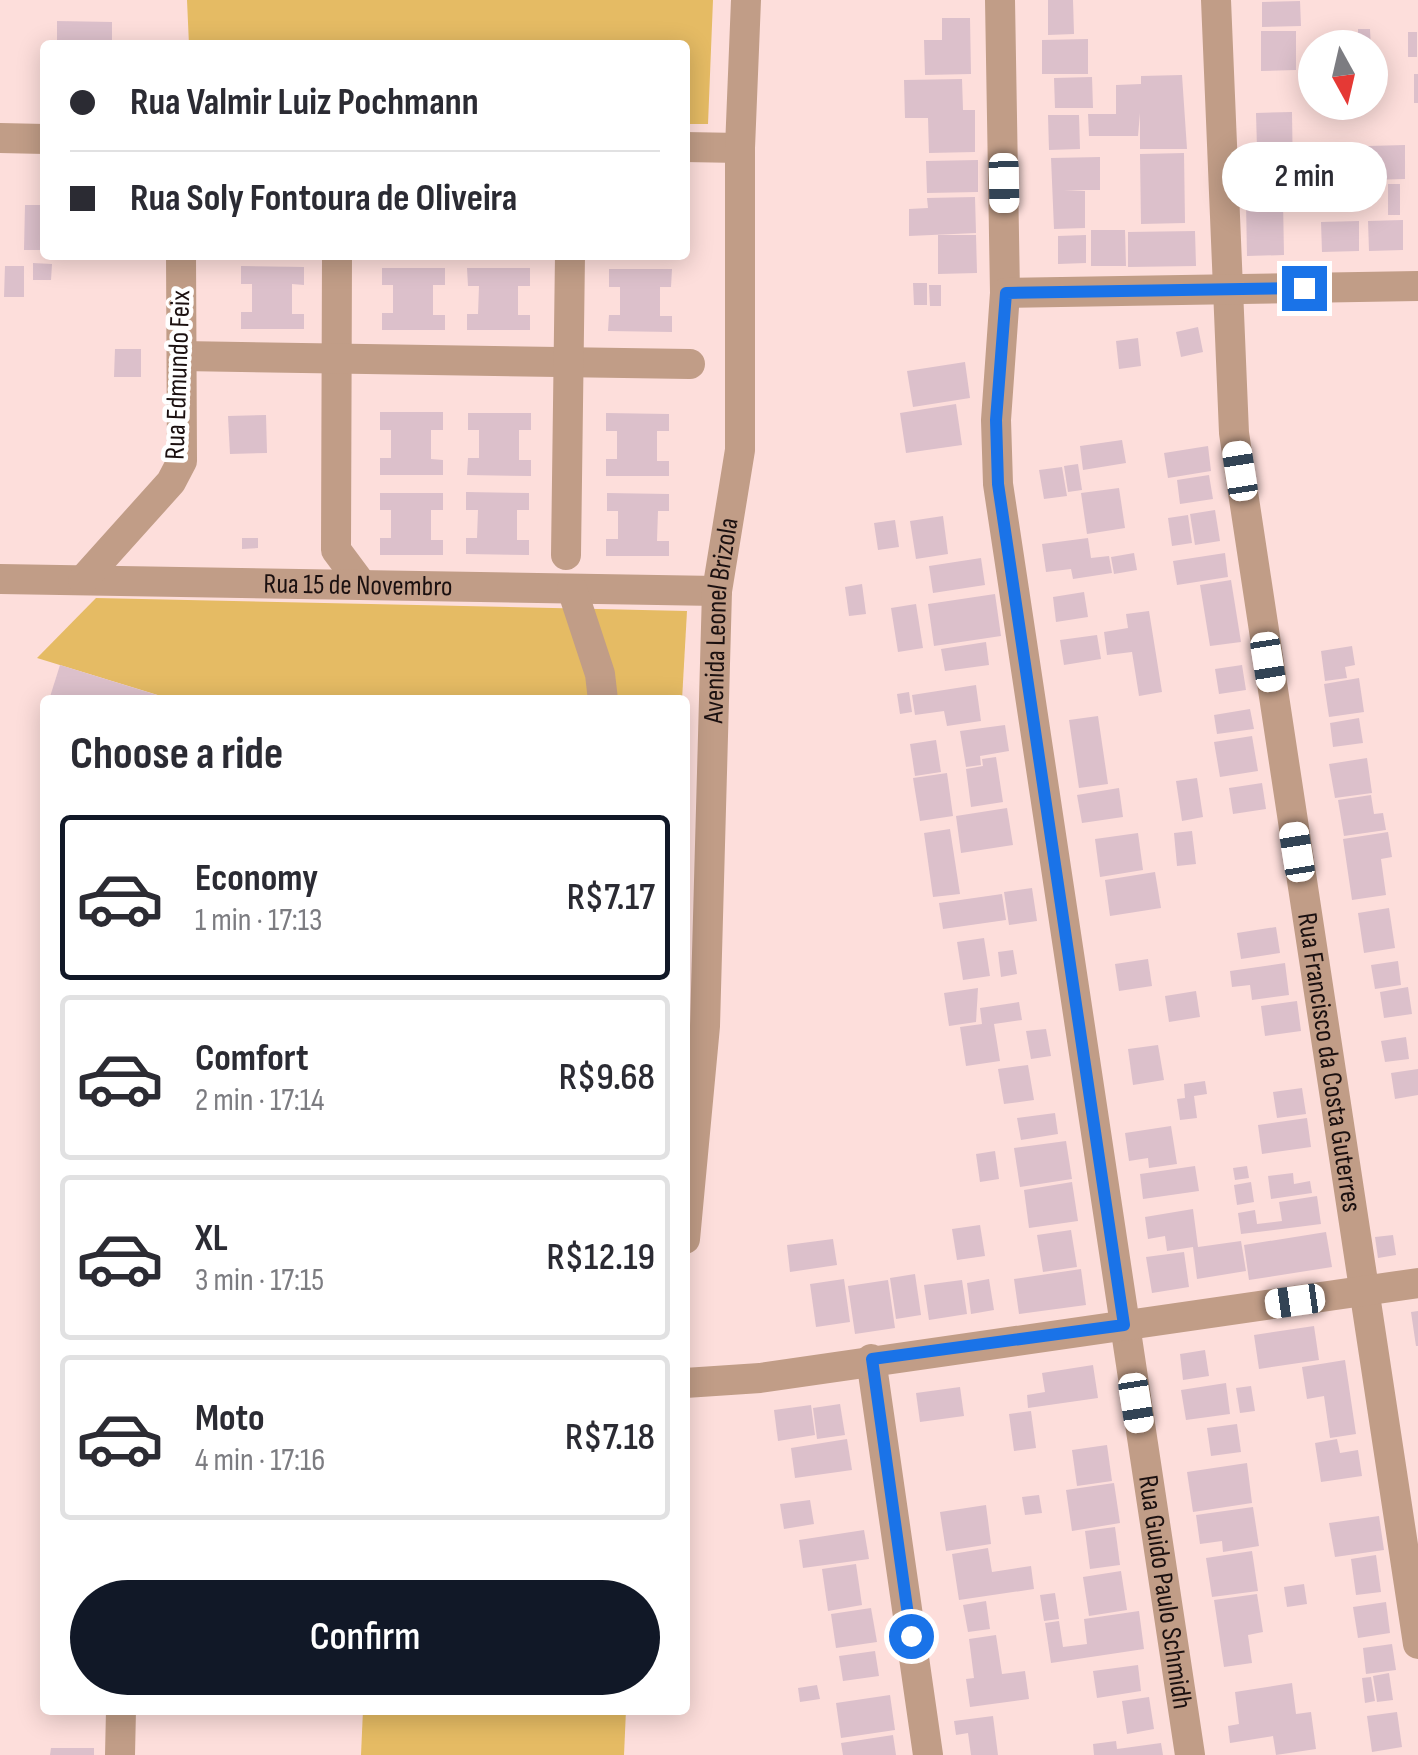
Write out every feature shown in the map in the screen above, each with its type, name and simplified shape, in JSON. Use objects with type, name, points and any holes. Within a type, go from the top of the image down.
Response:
[{"type":"street","name":"Avenida Leonel Brizola","points":[[690,1186],[705,1026],[717,590],[740,450],[740,148],[746,0]]},
{"type":"street","name":"Rua Guido Paulo Schmidh","points":[[1000,0],[1006,293],[996,420],[998,484],[1190,1755]]},
{"type":"street","name":"Rua Francisco da Costa Guterres","points":[[1216,0],[1234,433],[1418,1644]]},
{"type":"street","points":[[0,138],[40,138]]},
{"type":"street","points":[[690,147],[740,148]]},
{"type":"street","name":"Rua Edmundo Feix","points":[[83,580],[171,482],[182,461],[181,260]]},
{"type":"street","points":[[337,260],[336,550],[362,585]]},
{"type":"street","points":[[566,555],[570,260]]},
{"type":"street","points":[[1006,293],[1418,286]]},
{"type":"street","points":[[182,356],[690,364]]},
{"type":"street","name":"Rua 15 de Novembro","points":[[0,579],[717,590]]},
{"type":"street","points":[[572,589],[600,674],[602,695]]},
{"type":"street","points":[[690,1383],[760,1378],[1418,1283]]},
{"type":"street","points":[[872,1359],[928,1755]]},
{"type":"street","points":[[120,1715],[120,1755]]},
{"type":"shaded area","points":[[187,0],[713,0],[708,124],[690,124],[690,40],[189,40]]},
{"type":"shaded area","points":[[96,598],[687,611],[682,695],[158,695],[37,658]]},
{"type":"shaded area","points":[[363,1715],[626,1715],[624,1755],[361,1755]]},
{"type":"building","points":[[1048,0],[1073,0],[1074,34],[1048,35]]},
{"type":"building","points":[[1300,1],[1301,26],[1262,27],[1262,2]]},
{"type":"building","points":[[942,18],[970,18],[971,74],[925,75],[924,40],[942,40]]},
{"type":"building","points":[[57,21],[112,22],[112,40],[57,40]]},
{"type":"building","points":[[1261,31],[1296,31],[1296,70],[1261,71]]},
{"type":"building","points":[[1408,32],[1417,32],[1417,57],[1408,57]]},
{"type":"building","points":[[1088,39],[1088,74],[1042,74],[1042,40]]},
{"type":"building","points":[[1414,74],[1418,74],[1418,103],[1414,103]]},
{"type":"building","points":[[1182,75],[1187,149],[1140,149],[1140,113],[1138,136],[1089,136],[1088,114],[1116,114],[1116,85],[1141,84],[1141,76]]},
{"type":"building","points":[[1092,77],[1093,108],[1055,108],[1054,78]]},
{"type":"building","points":[[962,79],[963,110],[975,110],[975,152],[929,153],[928,118],[905,118],[904,80]]},
{"type":"building","points":[[1292,112],[1293,182],[1258,183],[1256,113]]},
{"type":"building","points":[[1048,115],[1079,115],[1080,149],[1049,150]]},
{"type":"building","points":[[1405,145],[1405,179],[1369,180],[1368,146]]},
{"type":"building","points":[[1184,153],[1185,223],[1141,224],[1140,154]]},
{"type":"building","points":[[1100,157],[1100,190],[1064,190],[1085,191],[1085,228],[1054,229],[1051,158]]},
{"type":"building","points":[[978,160],[978,192],[927,193],[926,161]]},
{"type":"building","points":[[1388,184],[1400,184],[1400,215],[1388,215]]},
{"type":"building","points":[[1249,185],[1280,185],[1280,197],[1249,198]]},
{"type":"building","points":[[975,197],[976,233],[909,236],[909,209],[928,208],[927,198]]},
{"type":"building","points":[[1246,202],[1283,202],[1284,255],[1247,256]]},
{"type":"building","points":[[25,205],[40,205],[40,250],[24,250]]},
{"type":"building","points":[[1403,220],[1403,250],[1369,251],[1368,221]]},
{"type":"building","points":[[1359,221],[1359,251],[1322,252],[1321,222]]},
{"type":"building","points":[[1091,230],[1125,230],[1126,266],[1091,266]]},
{"type":"building","points":[[1195,231],[1196,266],[1128,267],[1128,232]]},
{"type":"building","points":[[938,235],[976,235],[977,273],[938,274]]},
{"type":"building","points":[[1086,235],[1086,263],[1058,264],[1058,236]]},
{"type":"building","points":[[33,263],[52,264],[51,280],[33,280]]},
{"type":"building","points":[[5,266],[24,266],[24,297],[4,297]]},
{"type":"building","points":[[241,266],[304,267],[304,285],[292,284],[292,314],[304,314],[304,329],[241,329],[241,312],[252,312],[252,284],[241,284]]},
{"type":"building","points":[[382,268],[445,268],[445,285],[433,285],[433,315],[445,315],[445,330],[382,330],[382,313],[393,313],[393,285],[382,285]]},
{"type":"building","points":[[467,268],[530,268],[530,286],[518,286],[518,315],[530,315],[530,330],[467,330],[467,314],[478,314],[479,286],[468,286]]},
{"type":"building","points":[[609,269],[672,269],[671,287],[660,287],[660,316],[672,316],[672,332],[608,331],[609,315],[620,315],[620,287],[609,287]]},
{"type":"building","points":[[913,283],[927,283],[927,305],[914,305]]},
{"type":"building","points":[[929,285],[941,285],[941,306],[930,306]]},
{"type":"building","points":[[1198,327],[1203,352],[1181,357],[1176,332]]},
{"type":"building","points":[[1138,338],[1141,366],[1119,369],[1116,341]]},
{"type":"building","points":[[115,349],[141,349],[141,377],[114,377]]},
{"type":"building","points":[[965,362],[970,398],[913,407],[907,371]]},
{"type":"building","points":[[956,404],[962,445],[906,453],[900,413]]},
{"type":"building","points":[[380,412],[443,412],[443,430],[431,430],[431,459],[443,460],[443,475],[380,475],[380,458],[391,458],[391,430],[380,430]]},
{"type":"building","points":[[468,413],[531,413],[531,430],[519,430],[519,460],[531,460],[531,476],[467,475],[468,458],[479,458],[479,430],[468,430]]},
{"type":"building","points":[[606,413],[669,414],[669,431],[657,431],[657,461],[669,461],[669,476],[606,476],[606,459],[617,459],[617,431],[606,431]]},
{"type":"building","points":[[266,415],[267,453],[230,454],[228,416]]},
{"type":"building","points":[[1122,440],[1126,463],[1083,470],[1080,446]]},
{"type":"building","points":[[1208,446],[1211,471],[1168,478],[1164,453]]},
{"type":"building","points":[[1078,464],[1082,490],[1068,492],[1064,466]]},
{"type":"building","points":[[1062,467],[1067,496],[1044,499],[1039,470]]},
{"type":"building","points":[[1209,475],[1213,499],[1180,504],[1177,480]]},
{"type":"building","points":[[1119,488],[1125,528],[1087,534],[1081,493]]},
{"type":"building","points":[[466,492],[529,493],[529,510],[517,510],[517,540],[529,540],[529,555],[466,554],[466,538],[477,538],[478,510],[466,510]]},
{"type":"building","points":[[380,493],[443,493],[443,510],[431,510],[431,540],[443,540],[443,555],[380,555],[380,538],[391,538],[391,510],[380,510]]},
{"type":"building","points":[[607,493],[669,494],[669,511],[658,511],[657,541],[669,541],[669,556],[606,556],[606,539],[618,539],[618,511],[607,511]]},
{"type":"building","points":[[1215,510],[1220,541],[1195,545],[1190,514]]},
{"type":"building","points":[[1188,515],[1192,543],[1172,546],[1168,518]]},
{"type":"building","points":[[943,516],[948,554],[916,559],[910,521]]},
{"type":"building","points":[[895,520],[899,547],[878,550],[874,523]]},
{"type":"building","points":[[242,538],[258,538],[258,548],[242,549]]},
{"type":"building","points":[[1088,538],[1091,558],[1109,556],[1112,573],[1073,579],[1071,569],[1046,572],[1042,544]]},
{"type":"building","points":[[1134,553],[1137,570],[1114,574],[1111,557]]},
{"type":"building","points":[[1225,553],[1228,577],[1177,585],[1173,561]]},
{"type":"building","points":[[981,558],[985,585],[933,593],[929,566]]},
{"type":"building","points":[[1231,580],[1241,642],[1210,646],[1200,585]]},
{"type":"building","points":[[862,584],[866,614],[849,616],[845,587]]},
{"type":"building","points":[[1084,592],[1088,617],[1056,622],[1053,597]]},
{"type":"building","points":[[995,594],[1001,636],[934,646],[928,604]]},
{"type":"building","points":[[916,604],[923,648],[898,652],[891,608]]},
{"type":"building","points":[[1149,611],[1162,692],[1139,696],[1132,652],[1107,655],[1104,632],[1128,628],[1126,614]]},
{"type":"building","points":[[1097,635],[1101,659],[1064,665],[1060,640]]},
{"type":"building","points":[[986,642],[989,665],[945,671],[941,649]]},
{"type":"building","points":[[1352,646],[1355,665],[1345,667],[1347,678],[1325,681],[1321,651]]},
{"type":"building","points":[[60,665],[157,695],[51,695]]},
{"type":"building","points":[[1242,665],[1246,690],[1219,694],[1215,669]]},
{"type":"building","points":[[1359,678],[1364,712],[1329,717],[1324,684]]},
{"type":"building","points":[[976,685],[981,721],[947,726],[944,711],[915,715],[912,695]]},
{"type":"building","points":[[909,692],[912,712],[900,714],[897,694]]},
{"type":"building","points":[[1250,709],[1254,729],[1217,734],[1214,715]]},
{"type":"building","points":[[1098,716],[1108,784],[1079,788],[1069,720]]},
{"type":"building","points":[[1359,718],[1363,743],[1333,747],[1330,723]]},
{"type":"building","points":[[1005,725],[1009,751],[980,756],[981,765],[966,767],[960,731]]},
{"type":"building","points":[[1252,736],[1258,771],[1220,777],[1214,742]]},
{"type":"building","points":[[936,740],[941,772],[915,776],[910,744]]},
{"type":"building","points":[[996,757],[1003,802],[971,807],[966,769],[983,766],[982,759]]},
{"type":"building","points":[[1367,758],[1372,793],[1335,798],[1329,764]]},
{"type":"building","points":[[947,773],[953,816],[920,821],[913,778]]},
{"type":"building","points":[[1197,778],[1203,817],[1182,821],[1176,781]]},
{"type":"building","points":[[1262,783],[1266,809],[1233,814],[1229,788]]},
{"type":"building","points":[[1119,788],[1123,817],[1082,823],[1077,795]]},
{"type":"building","points":[[1371,795],[1374,814],[1383,813],[1386,830],[1344,836],[1338,800]]},
{"type":"building","points":[[1007,808],[1013,845],[961,853],[956,816]]},
{"type":"building","points":[[950,829],[960,894],[933,897],[924,833]]},
{"type":"building","points":[[1192,831],[1196,864],[1177,866],[1174,833]]},
{"type":"building","points":[[1388,832],[1392,857],[1381,859],[1386,895],[1352,900],[1343,839]]},
{"type":"building","points":[[1138,833],[1143,870],[1100,877],[1095,839]]},
{"type":"building","points":[[1155,872],[1161,908],[1110,916],[1105,880]]},
{"type":"building","points":[[1032,888],[1037,921],[1009,925],[1004,892]]},
{"type":"building","points":[[1002,894],[1006,920],[943,929],[939,903]]},
{"type":"building","points":[[1389,908],[1395,948],[1364,953],[1358,913]]},
{"type":"building","points":[[1276,927],[1280,953],[1241,959],[1237,933]]},
{"type":"building","points":[[984,938],[990,976],[963,980],[957,942]]},
{"type":"building","points":[[1013,950],[1017,974],[1001,977],[998,952]]},
{"type":"building","points":[[1148,959],[1152,986],[1119,991],[1115,964]]},
{"type":"building","points":[[1398,961],[1401,985],[1375,989],[1371,965]]},
{"type":"building","points":[[1285,963],[1289,995],[1252,1000],[1250,985],[1232,987],[1230,971]]},
{"type":"building","points":[[1408,987],[1412,1014],[1384,1018],[1380,992]]},
{"type":"building","points":[[978,988],[976,1022],[949,1026],[944,993]]},
{"type":"building","points":[[1196,991],[1200,1017],[1169,1022],[1165,996]]},
{"type":"building","points":[[1297,1001],[1301,1031],[1265,1036],[1261,1006]]},
{"type":"building","points":[[1019,1002],[1022,1020],[994,1024],[1000,1061],[966,1066],[960,1027],[982,1024],[980,1008]]},
{"type":"building","points":[[1046,1029],[1051,1056],[1031,1059],[1026,1031]]},
{"type":"building","points":[[1406,1037],[1409,1059],[1385,1062],[1381,1041]]},
{"type":"building","points":[[1158,1045],[1164,1080],[1133,1085],[1128,1049]]},
{"type":"building","points":[[1028,1065],[1034,1100],[1004,1104],[998,1069]]},
{"type":"building","points":[[1418,1069],[1418,1095],[1395,1099],[1391,1073]]},
{"type":"building","points":[[1205,1081],[1207,1094],[1194,1096],[1197,1118],[1180,1120],[1177,1099],[1185,1098],[1184,1084]]},
{"type":"building","points":[[1302,1088],[1306,1114],[1277,1118],[1273,1092]]},
{"type":"building","points":[[1055,1113],[1058,1134],[1021,1140],[1017,1118]]},
{"type":"building","points":[[1307,1118],[1311,1147],[1262,1154],[1258,1125]]},
{"type":"building","points":[[1171,1126],[1177,1164],[1149,1168],[1148,1158],[1129,1161],[1125,1133]]},
{"type":"building","points":[[1066,1141],[1072,1179],[1020,1187],[1014,1148]]},
{"type":"building","points":[[995,1151],[999,1179],[980,1182],[976,1154]]},
{"type":"building","points":[[1195,1166],[1199,1191],[1143,1199],[1140,1174]]},
{"type":"building","points":[[1247,1166],[1249,1178],[1235,1180],[1233,1168]]},
{"type":"building","points":[[1293,1173],[1294,1184],[1310,1181],[1312,1193],[1271,1199],[1268,1176]]},
{"type":"building","points":[[1072,1182],[1078,1221],[1029,1228],[1024,1190]]},
{"type":"building","points":[[1251,1182],[1254,1202],[1237,1205],[1234,1185]]},
{"type":"building","points":[[1317,1196],[1321,1224],[1241,1234],[1238,1213],[1255,1210],[1257,1224],[1282,1221],[1279,1202]]},
{"type":"building","points":[[1193,1209],[1198,1247],[1241,1241],[1246,1271],[1197,1279],[1193,1247],[1167,1251],[1165,1236],[1148,1239],[1145,1217]]},
{"type":"building","points":[[980,1225],[985,1256],[957,1260],[952,1229]]},
{"type":"building","points":[[1071,1230],[1077,1267],[1043,1272],[1037,1235]]},
{"type":"building","points":[[1326,1232],[1332,1267],[1249,1280],[1244,1245]]},
{"type":"building","points":[[1393,1235],[1396,1255],[1378,1258],[1375,1237]]},
{"type":"building","points":[[833,1239],[837,1265],[790,1272],[787,1245]]},
{"type":"building","points":[[1184,1252],[1189,1287],[1152,1293],[1146,1257]]},
{"type":"building","points":[[1081,1269],[1086,1305],[1019,1314],[1014,1279]]},
{"type":"building","points":[[915,1274],[921,1315],[896,1319],[890,1278]]},
{"type":"building","points":[[844,1279],[850,1322],[816,1327],[810,1284]]},
{"type":"building","points":[[989,1279],[994,1310],[971,1314],[967,1283]]},
{"type":"building","points":[[888,1280],[895,1328],[855,1334],[848,1286]]},
{"type":"building","points":[[962,1280],[967,1314],[929,1320],[924,1285]]},
{"type":"building","points":[[1418,1311],[1418,1346],[1416,1346],[1411,1312]]},
{"type":"building","points":[[1314,1326],[1319,1360],[1259,1369],[1254,1335]]},
{"type":"building","points":[[1205,1350],[1209,1376],[1183,1380],[1180,1354]]},
{"type":"building","points":[[1345,1360],[1356,1434],[1330,1438],[1324,1396],[1307,1399],[1302,1367]]},
{"type":"building","points":[[1093,1365],[1098,1398],[1028,1408],[1027,1395],[1045,1392],[1042,1373]]},
{"type":"building","points":[[1226,1383],[1230,1414],[1186,1420],[1181,1390]]},
{"type":"building","points":[[1251,1386],[1255,1411],[1240,1413],[1236,1388]]},
{"type":"building","points":[[960,1387],[964,1416],[920,1422],[916,1393]]},
{"type":"building","points":[[840,1404],[845,1435],[817,1439],[813,1408]]},
{"type":"building","points":[[811,1405],[815,1435],[778,1441],[774,1410]]},
{"type":"building","points":[[1031,1411],[1036,1448],[1014,1451],[1009,1414]]},
{"type":"building","points":[[1237,1424],[1241,1452],[1211,1456],[1207,1428]]},
{"type":"building","points":[[847,1439],[852,1470],[795,1478],[791,1448]]},
{"type":"building","points":[[1337,1439],[1340,1453],[1358,1450],[1362,1476],[1321,1482],[1315,1443]]},
{"type":"building","points":[[1107,1445],[1112,1481],[1077,1486],[1072,1450]]},
{"type":"building","points":[[1247,1463],[1252,1503],[1193,1512],[1187,1472]]},
{"type":"building","points":[[1114,1483],[1120,1523],[1072,1531],[1066,1490]]},
{"type":"building","points":[[1039,1495],[1042,1513],[1025,1515],[1022,1497]]},
{"type":"building","points":[[810,1500],[814,1524],[784,1529],[780,1504]]},
{"type":"building","points":[[986,1505],[991,1544],[946,1551],[940,1512]]},
{"type":"building","points":[[1253,1507],[1259,1546],[1223,1552],[1222,1541],[1200,1544],[1196,1515]]},
{"type":"building","points":[[1379,1516],[1384,1550],[1335,1557],[1329,1523]]},
{"type":"building","points":[[1115,1527],[1120,1565],[1090,1569],[1085,1531]]},
{"type":"building","points":[[864,1530],[869,1559],[803,1568],[799,1540]]},
{"type":"building","points":[[988,1548],[992,1572],[1031,1566],[1034,1589],[959,1600],[952,1554]]},
{"type":"building","points":[[1252,1551],[1258,1591],[1212,1597],[1206,1558]]},
{"type":"building","points":[[1376,1555],[1381,1592],[1356,1595],[1351,1559]]},
{"type":"building","points":[[856,1564],[862,1605],[828,1611],[822,1569]]},
{"type":"building","points":[[1121,1571],[1127,1610],[1089,1616],[1083,1577]]},
{"type":"building","points":[[1304,1584],[1307,1604],[1287,1607],[1284,1587]]},
{"type":"building","points":[[1055,1593],[1059,1619],[1044,1621],[1040,1595]]},
{"type":"building","points":[[1257,1594],[1263,1632],[1248,1635],[1252,1663],[1224,1667],[1214,1600]]},
{"type":"building","points":[[986,1601],[990,1629],[968,1632],[963,1605]]},
{"type":"building","points":[[1386,1602],[1390,1633],[1358,1638],[1353,1607]]},
{"type":"building","points":[[871,1608],[877,1642],[836,1648],[831,1614]]},
{"type":"building","points":[[1139,1611],[1144,1649],[1051,1663],[1045,1623],[1059,1621],[1063,1647],[1087,1644],[1084,1619]]},
{"type":"building","points":[[996,1635],[1002,1674],[1025,1671],[1029,1699],[970,1707],[966,1679],[974,1678],[969,1639]]},
{"type":"building","points":[[1392,1644],[1396,1670],[1366,1674],[1363,1648]]},
{"type":"building","points":[[875,1651],[879,1676],[843,1681],[839,1656]]},
{"type":"building","points":[[1138,1665],[1141,1691],[1097,1698],[1093,1671]]},
{"type":"building","points":[[1389,1673],[1393,1700],[1377,1702],[1373,1676]]},
{"type":"building","points":[[1371,1677],[1375,1701],[1365,1703],[1362,1678]]},
{"type":"building","points":[[1292,1683],[1296,1714],[1311,1712],[1316,1749],[1276,1755],[1273,1736],[1230,1743],[1228,1726],[1239,1724],[1235,1692]]},
{"type":"building","points":[[817,1685],[820,1699],[800,1702],[798,1688]]},
{"type":"building","points":[[890,1695],[895,1730],[841,1738],[836,1703]]},
{"type":"building","points":[[1149,1697],[1154,1729],[1127,1734],[1122,1701]]},
{"type":"building","points":[[1397,1712],[1402,1747],[1372,1752],[1367,1716]]},
{"type":"building","points":[[993,1716],[998,1755],[971,1755],[968,1733],[956,1735],[954,1721]]},
{"type":"building","points":[[893,1735],[896,1755],[843,1755],[841,1743]]},
{"type":"building","points":[[1116,1741],[1117,1749],[1161,1743],[1163,1755],[1094,1755],[1093,1744]]},
{"type":"building","points":[[51,1748],[94,1748],[94,1755],[50,1755]]},
{"type":"route","points":[[911,1636],[872,1359],[1124,1325],[998,484],[996,420],[1006,293],[1304,288]]}]
